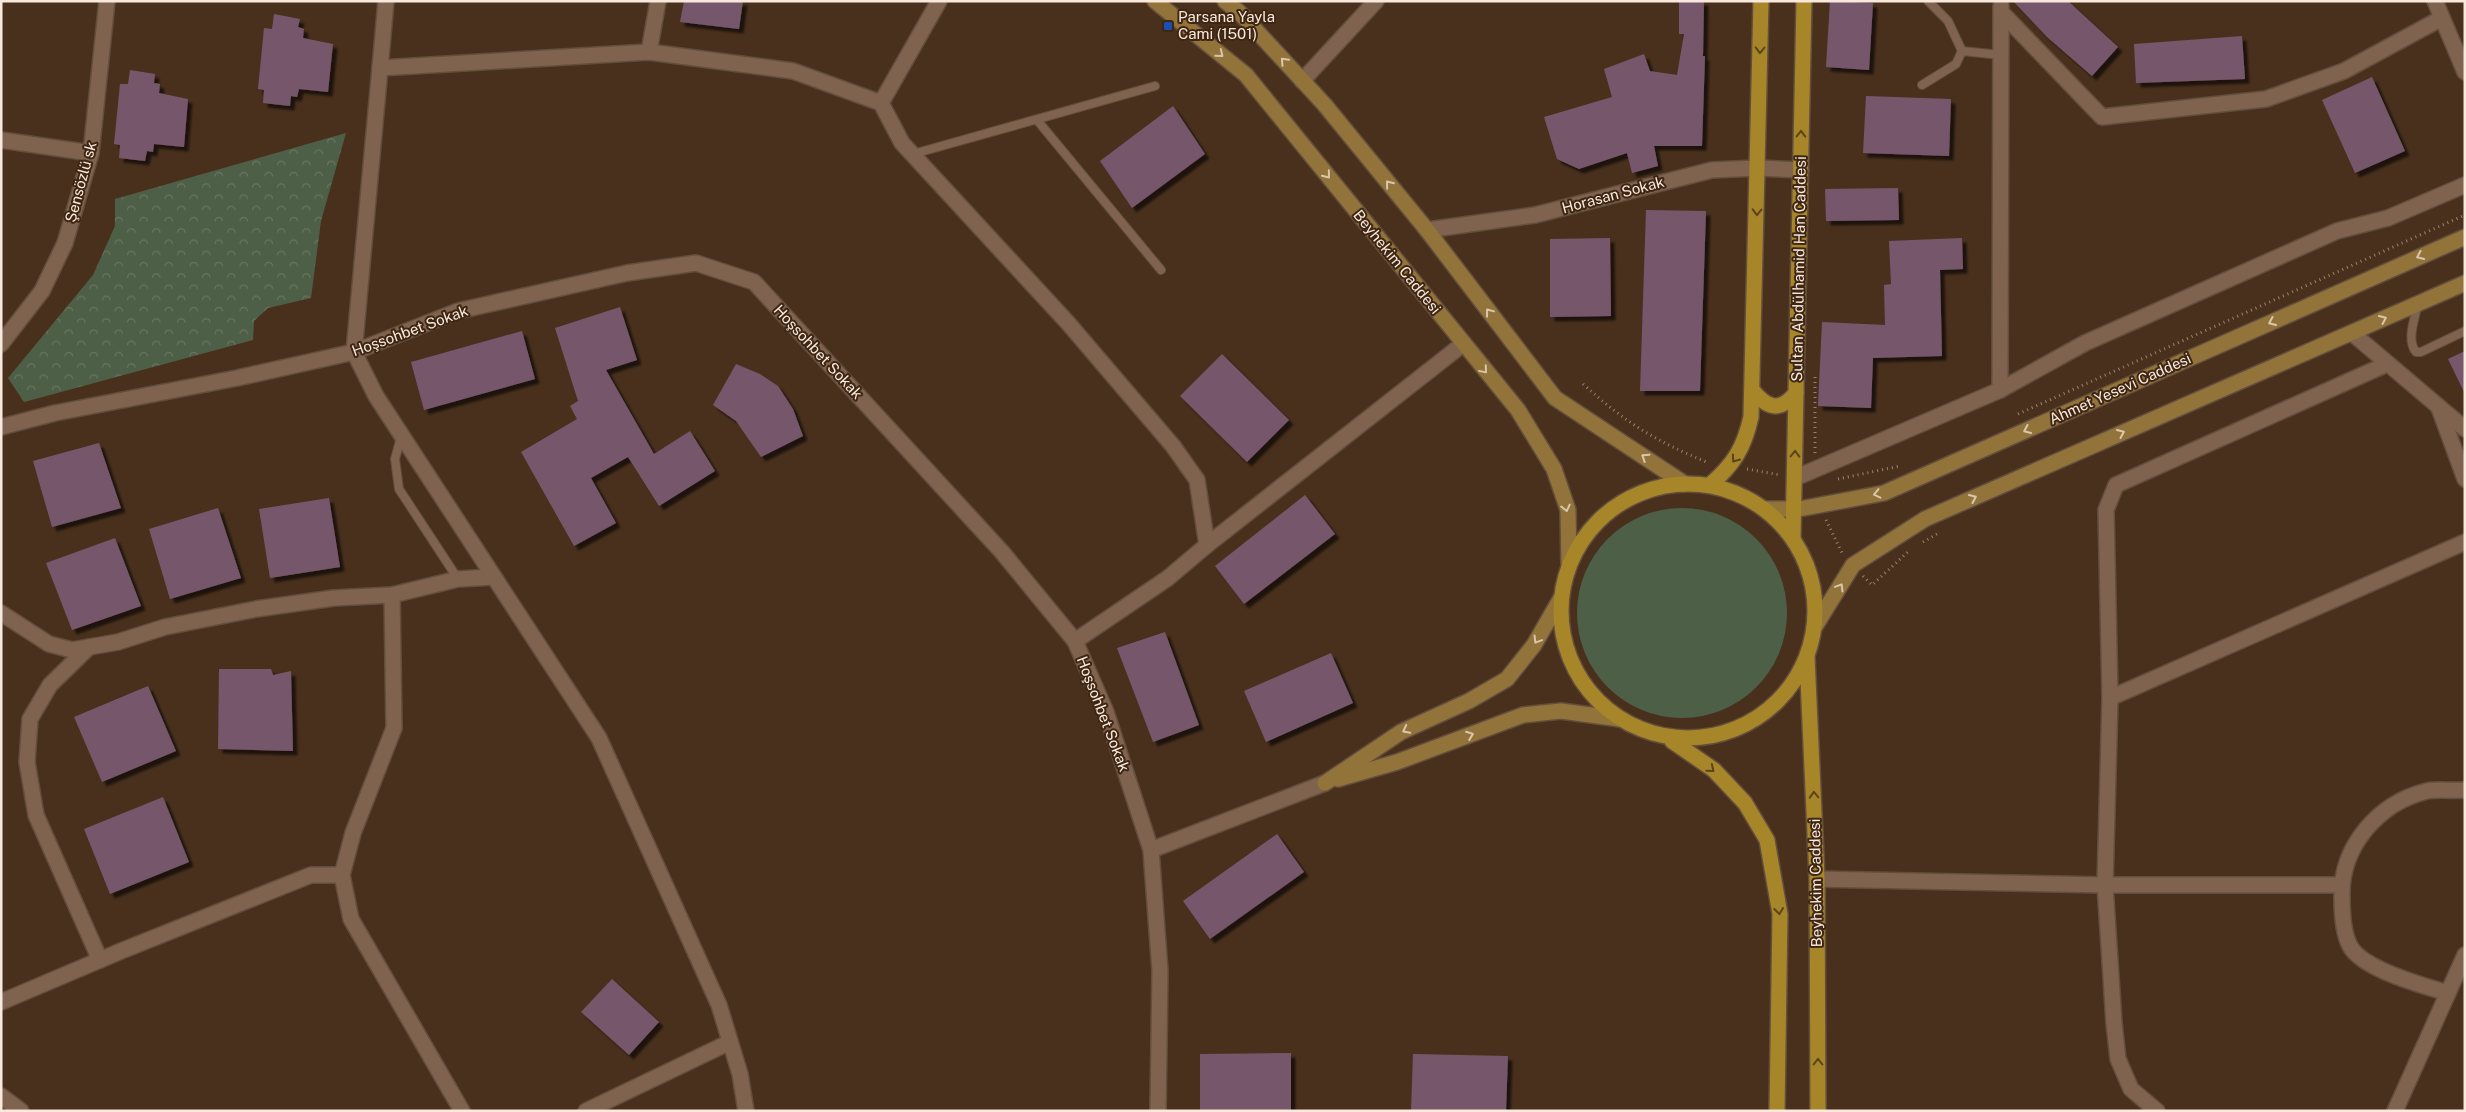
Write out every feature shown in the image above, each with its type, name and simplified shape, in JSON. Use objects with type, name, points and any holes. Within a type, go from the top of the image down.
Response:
[{"type":"main road","name":"Beyhekim Caddesi","points":[[1154,1],[1246,75],[1518,410],[1554,469],[1568,510],[1569,565]]},
{"type":"main road","points":[[1225,1],[1239,12],[1302,81],[1427,230],[1554,398],[1685,484]]},
{"type":"main road","points":[[1710,485],[1732,463],[1743,446],[1747,433],[1753,391],[1761,1]]},
{"type":"main road","name":"Sultan Abdülhamid Han Caddesi","points":[[1793,538],[1804,1]]},
{"type":"main road","name":"Ahmet Yesevi Caddesi","points":[[1766,508],[1794,508],[1825,504],[1884,492],[2465,237]]},
{"type":"main road","points":[[1814,628],[1853,565],[1925,519],[2465,283]]},
{"type":"main road","points":[[1753,391],[1768,405],[1780,406],[1789,401],[1796,393]]},
{"type":"main road","points":[[1620,719],[1591,694],[1571,663],[1562,631],[1561,598],[1569,565],[1588,533],[1615,507],[1648,490],[1685,484],[1710,485],[1742,495],[1766,508],[1793,538],[1805,558],[1812,581],[1816,605],[1814,628],[1807,656],[1789,688],[1762,715],[1728,732],[1672,741]]},
{"type":"main road","points":[[1325,783],[1401,732],[1469,701],[1506,679],[1534,645],[1561,598]]},
{"type":"main road","name":"Beyhekim Caddesi","points":[[1807,656],[1817,879],[1818,1111]]},
{"type":"main road","points":[[1325,783],[1396,762],[1523,714],[1561,711],[1620,719],[1672,741],[1720,777],[1745,803],[1767,840],[1780,914],[1777,1111]]},
{"type":"street","name":"Şensözlü sk","points":[[1,344],[46,283],[65,243],[91,153],[107,1]]},
{"type":"street","points":[[386,1],[354,352],[376,396],[599,738],[719,1005],[740,1074],[746,1111]]},
{"type":"street","points":[[648,52],[658,1]]},
{"type":"street","points":[[881,102],[938,1]]},
{"type":"street","points":[[1302,81],[1376,1]]},
{"type":"street","points":[[2434,1],[2465,72]]},
{"type":"street","points":[[2001,6],[2102,117],[2266,99],[2344,71],[2442,18]]},
{"type":"street","points":[[2000,390],[2001,6]]},
{"type":"street","points":[[380,68],[648,52],[793,72],[881,102],[902,143],[1068,323],[1174,446],[1197,480],[1207,545]]},
{"type":"street","points":[[1,140],[91,153]]},
{"type":"street","name":"Horasan Sokak","points":[[1427,230],[1535,215],[1712,170],[1758,168],[1801,170]]},
{"type":"street","points":[[1795,478],[2000,390],[2085,343],[2337,231],[2388,218],[2465,184]]},
{"type":"street","name":"Hoşsohbet Sokak","points":[[1,427],[55,413],[237,378],[354,352],[458,311],[627,272],[696,263],[754,282],[1002,552],[1075,641],[1106,712],[1151,850],[1160,971],[1158,1111]]},
{"type":"street","points":[[2352,333],[2465,429]]},
{"type":"street","points":[[1075,641],[1168,578],[1207,545],[1463,344]]},
{"type":"street","points":[[2157,1111],[2131,1089],[2118,1059],[2105,886],[2110,698],[2106,510],[2116,485],[2387,364]]},
{"type":"street","points":[[2438,407],[2465,479]]},
{"type":"street","points":[[2110,698],[2465,542]]},
{"type":"street","points":[[1,613],[49,644],[72,650],[118,642],[165,627],[256,609],[334,598],[392,594],[458,579],[494,578]]},
{"type":"street","points":[[392,594],[394,728],[353,832],[342,875],[351,919],[462,1111]]},
{"type":"street","points":[[88,647],[50,685],[30,719],[27,762],[36,815],[100,960]]},
{"type":"street","points":[[1151,850],[1325,783]]},
{"type":"street","points":[[2448,993],[2370,964],[2350,946],[2342,913],[2341,885],[2348,854],[2367,826],[2393,805],[2428,791],[2465,790]]},
{"type":"street","points":[[1,1002],[311,875],[342,875]]},
{"type":"street","points":[[1817,879],[2105,886],[2341,885]]},
{"type":"street","points":[[2395,1111],[2465,955]]},
{"type":"street","points":[[586,1111],[730,1042]]},
{"type":"street","points":[[1,1096],[21,1111]]},
{"type":"lane","points":[[1922,85],[1956,64],[1962,51],[1948,21],[1928,1]]},
{"type":"lane","points":[[1962,51],[2001,55]]},
{"type":"lane","points":[[913,154],[1155,86]]},
{"type":"lane","points":[[1036,120],[1161,270]]},
{"type":"lane","points":[[2418,303],[2411,339],[2411,346],[2416,352],[2421,352],[2465,331]]},
{"type":"lane","points":[[402,436],[395,459],[399,489],[458,579]]},
{"type":"path","points":[[2014,416],[2465,214]]},
{"type":"path","points":[[1583,384],[1636,429],[1669,447],[1713,464],[1722,459],[1749,470],[1795,478]]},
{"type":"path","points":[[1835,479],[1851,478],[1902,466]]},
{"type":"path","points":[[1825,504],[1827,522],[1842,552],[1872,586]]},
{"type":"green space","points":[[346,133],[321,221],[311,298],[268,308],[254,321],[253,340],[24,402],[8,378],[93,275],[115,226],[115,199]]},
{"type":"green space","points":[[1672,508],[1692,508],[1713,512],[1732,520],[1749,532],[1763,546],[1775,563],[1783,582],[1787,613],[1783,644],[1775,663],[1763,680],[1749,694],[1732,706],[1713,714],[1692,718],[1672,718],[1651,714],[1632,706],[1615,694],[1601,680],[1589,663],[1581,644],[1577,623],[1577,603],[1581,582],[1589,563],[1601,546],[1615,532],[1632,520],[1651,512]]},
{"type":"building","points":[[684,1],[743,1],[739,29],[680,22]]},
{"type":"building","points":[[1679,1],[1704,1],[1703,56],[1705,56],[1702,146],[1654,146],[1658,166],[1632,173],[1627,153],[1579,169],[1557,159],[1544,117],[1612,97],[1604,69],[1644,54],[1650,71],[1677,75],[1684,34],[1679,34]]},
{"type":"building","points":[[1830,1],[1873,3],[1869,70],[1826,67]]},
{"type":"building","points":[[2013,1],[2068,1],[2118,47],[2092,76],[2047,37]]},
{"type":"building","points":[[274,14],[300,19],[298,27],[304,29],[303,38],[333,44],[328,92],[299,89],[297,97],[291,96],[290,106],[263,103],[264,90],[258,89],[264,28],[272,29]]},
{"type":"building","points":[[2242,36],[2245,79],[2136,83],[2134,44]]},
{"type":"building","points":[[130,70],[155,74],[154,83],[160,84],[159,93],[188,99],[184,147],[154,144],[153,152],[147,151],[145,161],[119,158],[120,145],[114,144],[120,84],[128,84]]},
{"type":"building","points":[[2372,77],[2405,151],[2355,173],[2322,100]]},
{"type":"building","points":[[1866,96],[1951,99],[1949,156],[1863,153]]},
{"type":"building","points":[[1173,106],[1205,154],[1132,208],[1100,161]]},
{"type":"building","points":[[1898,188],[1899,220],[1826,221],[1825,189]]},
{"type":"building","points":[[1646,210],[1706,211],[1700,391],[1640,391]]},
{"type":"building","points":[[1610,238],[1611,316],[1550,317],[1550,239]]},
{"type":"building","points":[[1962,238],[1963,269],[1940,270],[1942,356],[1873,358],[1871,408],[1818,406],[1822,322],[1885,325],[1884,285],[1891,284],[1889,241]]},
{"type":"building","points":[[620,307],[637,360],[606,370],[654,454],[690,431],[715,471],[659,506],[628,457],[591,478],[616,523],[574,546],[521,452],[577,419],[570,406],[578,401],[555,328]]},
{"type":"building","points":[[522,331],[535,379],[424,410],[411,362]]},
{"type":"building","points":[[2465,351],[2465,394],[2448,359]]},
{"type":"building","points":[[1222,354],[1289,420],[1247,462],[1180,396]]},
{"type":"building","points":[[736,364],[760,374],[778,386],[793,409],[803,436],[761,457],[736,421],[713,405]]},
{"type":"building","points":[[99,443],[121,508],[52,527],[33,461]]},
{"type":"building","points":[[1305,495],[1335,534],[1244,604],[1215,566]]},
{"type":"building","points":[[329,498],[340,567],[270,578],[259,509]]},
{"type":"building","points":[[218,508],[241,578],[170,599],[149,529]]},
{"type":"building","points":[[115,538],[141,606],[72,630],[46,563]]},
{"type":"building","points":[[1165,632],[1199,725],[1153,742],[1117,648]]},
{"type":"building","points":[[1331,653],[1353,703],[1266,742],[1244,691]]},
{"type":"building","points":[[219,669],[271,669],[273,675],[291,671],[293,751],[218,749]]},
{"type":"building","points":[[148,686],[176,751],[102,782],[74,717]]},
{"type":"building","points":[[163,797],[189,862],[110,894],[84,829]]},
{"type":"building","points":[[1277,834],[1304,872],[1210,939],[1183,901]]},
{"type":"building","points":[[612,979],[659,1022],[629,1055],[581,1012]]},
{"type":"building","points":[[1291,1053],[1291,1111],[1200,1111],[1200,1054]]},
{"type":"building","points":[[1413,1054],[1508,1056],[1506,1111],[1411,1111]]},
{"type":"place","name":"Parsana Yayla Cami (1501)","points":[[1168,26]]}]
